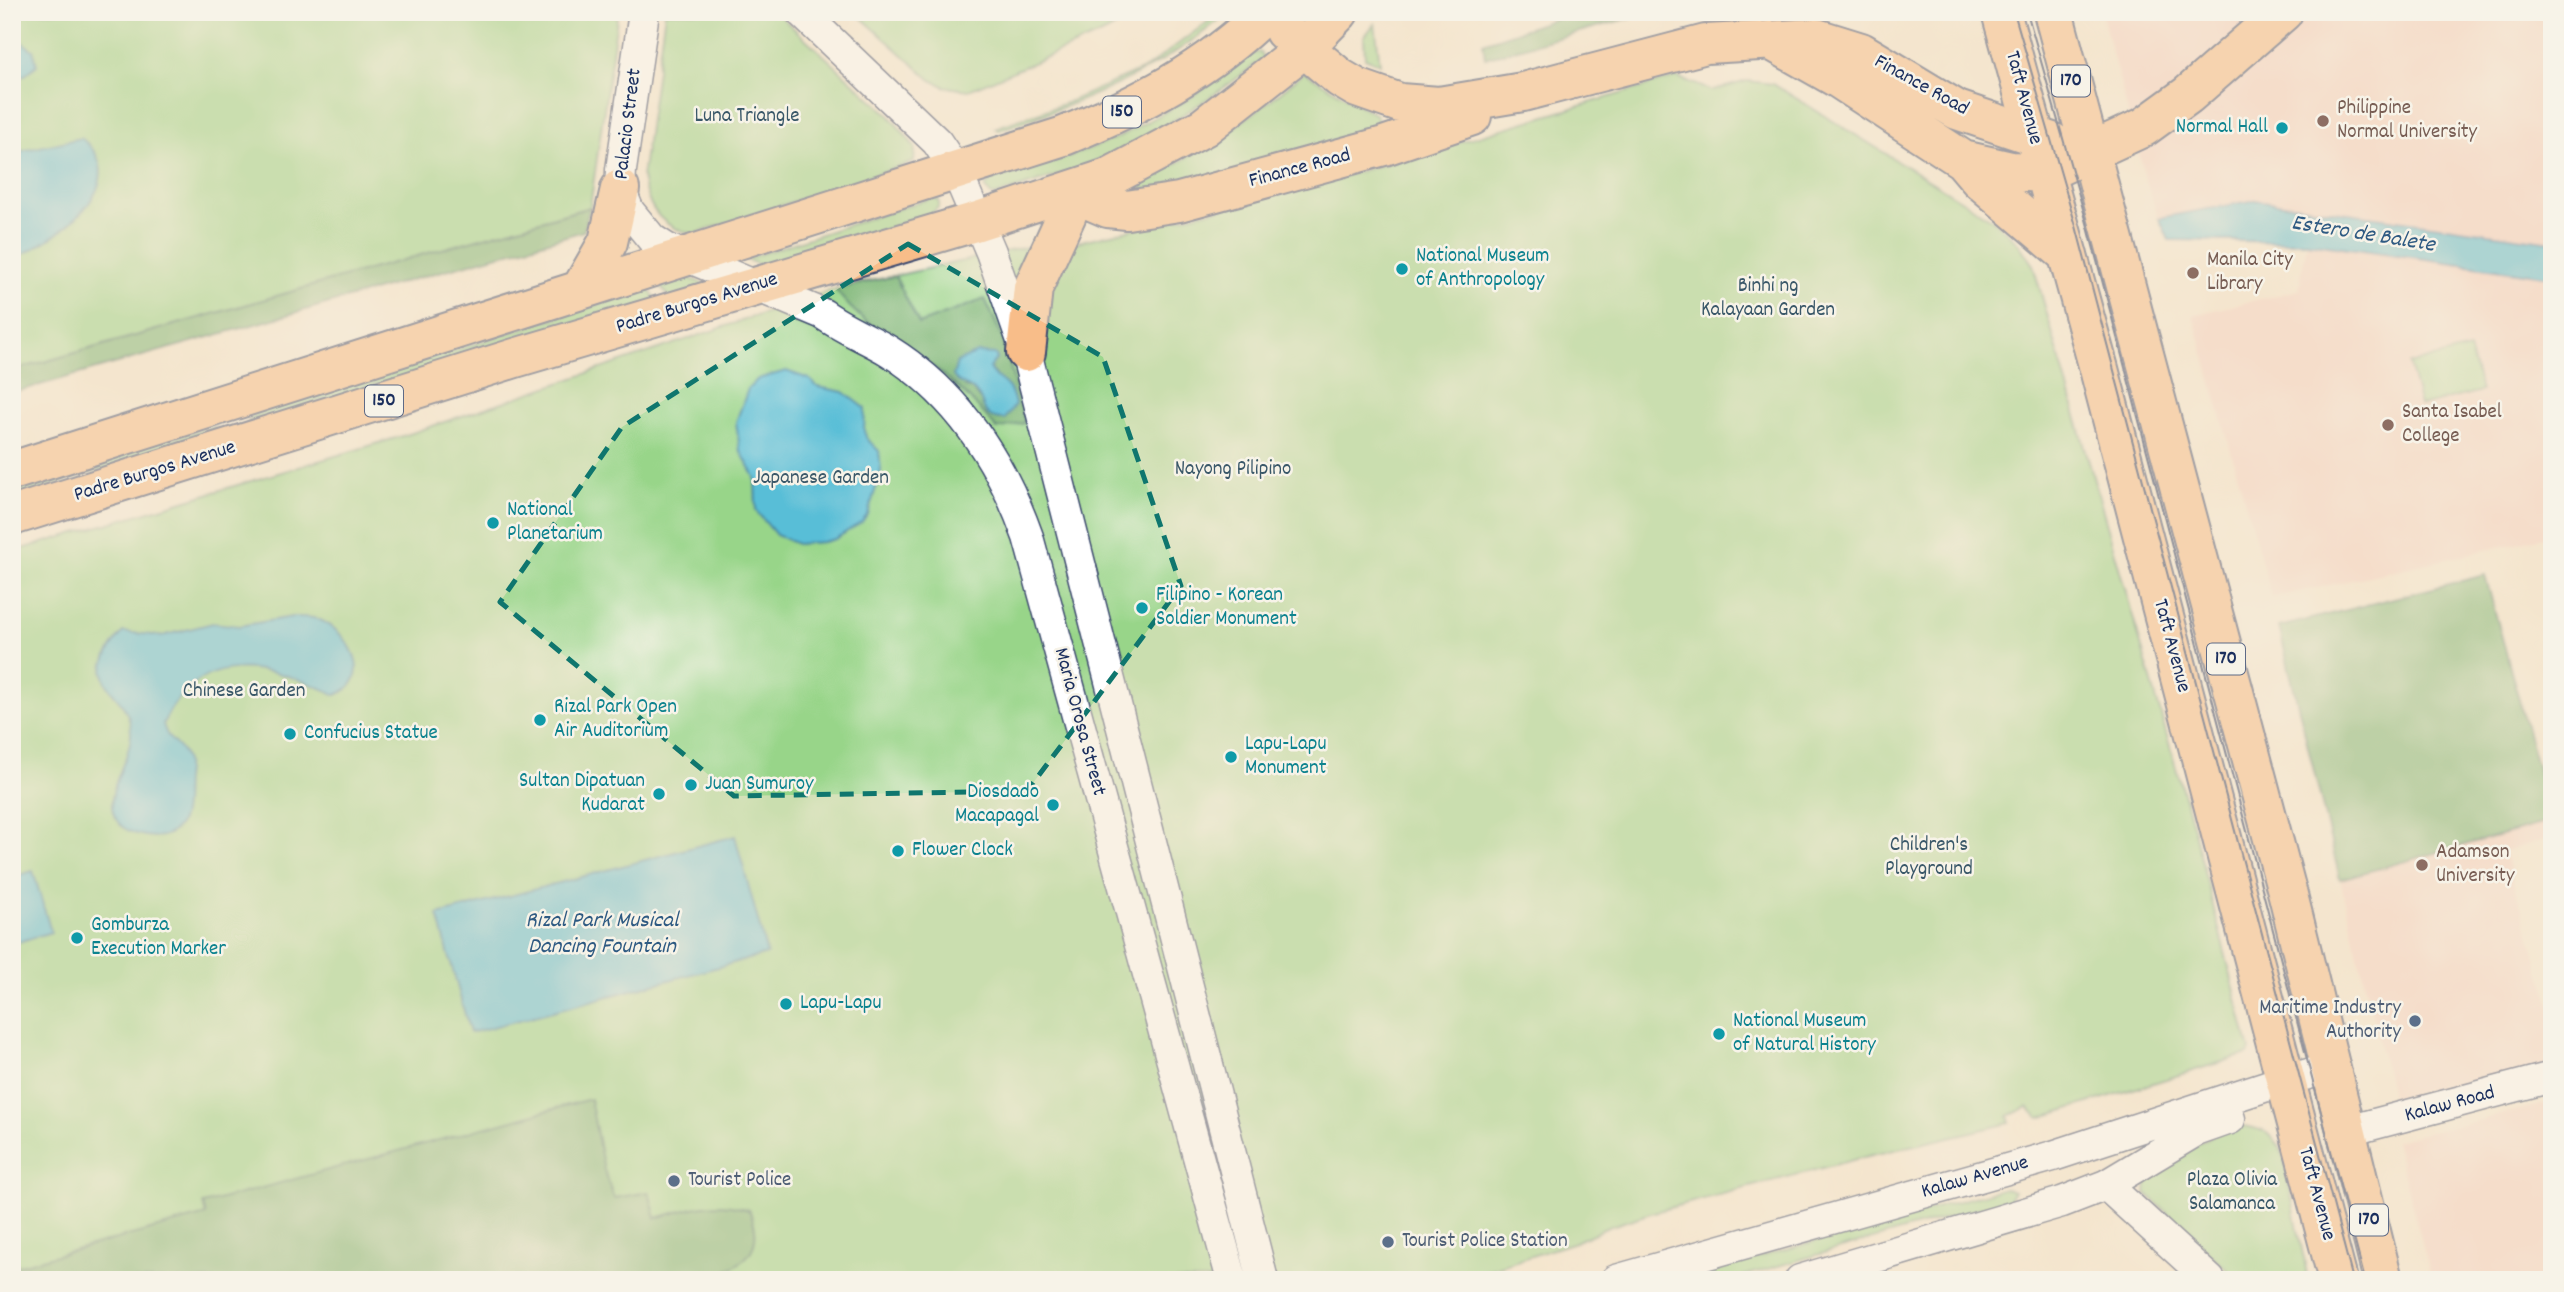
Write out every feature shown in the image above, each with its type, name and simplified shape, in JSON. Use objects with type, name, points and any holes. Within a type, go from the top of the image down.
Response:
[{"type":"main road","name":"Padre Burgos Avenue","points":[[12,516],[755,286],[1071,192],[1145,160],[1204,127],[1303,49],[1339,12]]},
{"type":"main road","name":"Taft Avenue","points":[[2001,12],[2068,255],[2338,1280]]},
{"type":"main road","name":"170","points":[[2053,12],[2217,625],[2384,1280]]},
{"type":"main road","points":[[2039,156],[2088,150],[2144,127],[2188,94],[2283,12]]},
{"type":"main road","name":"Padre Burgos Avenue","points":[[12,471],[1064,136],[1151,98],[1205,64],[1266,13]]},
{"type":"main road","name":"Finance Road","points":[[1266,13],[1303,49],[1340,78],[1379,98],[1400,103],[1439,106],[1523,92],[1706,44],[1816,38],[1861,52],[2039,156]]},
{"type":"main road","name":"Finance Road","points":[[1770,40],[1839,79],[1963,160],[2011,171],[2039,156]]},
{"type":"main road","name":"Finance Road","points":[[1071,192],[1090,203],[1127,210],[1180,202],[1384,146],[1498,106],[1523,92]]},
{"type":"main road","points":[[1379,98],[1390,111],[1394,127],[1393,135],[1384,146]]},
{"type":"main road","points":[[1963,160],[1979,179],[2068,255]]},
{"type":"main road","points":[[581,289],[608,243],[620,188]]},
{"type":"main road","points":[[1026,352],[1033,288],[1067,214],[1071,192]]},
{"type":"main road","points":[[225,404],[240,446]]},
{"type":"street","name":"Palacio Street","points":[[644,12],[620,188],[629,211],[643,231],[666,248],[755,286]]},
{"type":"street","name":"Maria Orosa Street","points":[[801,12],[937,142],[956,170],[978,221],[1026,352],[1263,1280]]},
{"type":"street","name":"Maria Orosa Street","points":[[755,286],[823,314],[843,328],[889,351],[959,411],[1002,473],[1028,537],[1232,1280]]},
{"type":"street","name":"Kalaw Road","points":[[2348,1131],[2552,1077]]},
{"type":"street","name":"Kalaw Avenue","points":[[1616,1280],[2334,1078]]},
{"type":"street","name":"Kalaw Avenue","points":[[1800,1280],[2031,1213],[2106,1185],[2196,1131],[2288,1090]]},
{"type":"street","points":[[2106,1185],[2210,1280]]},
{"type":"highlighted area","points":[[908,244],[1103,357],[1181,586],[1027,791],[734,796],[500,602],[622,427]]},
{"type":"shaded area","name":"Philippine Normal University","points":[[2101,12],[2552,12],[2552,242],[2256,200],[2159,218],[2150,195]]},
{"type":"shaded area","name":"Santa Isabel College","points":[[2307,242],[2552,277],[2552,535],[2272,598],[2193,315],[2299,290]]},
{"type":"shaded area","points":[[2552,821],[2552,837],[2504,851],[2552,1010],[2552,1066],[2392,1098],[2340,879]]},
{"type":"shaded area","points":[[2552,1102],[2552,1280],[2432,1280],[2395,1141]]},
{"type":"green space","points":[[12,12],[618,12],[590,207],[12,371]]},
{"type":"green space","name":"Luna Triangle","points":[[665,12],[776,12],[888,114],[915,147],[914,162],[694,234],[673,227],[652,207],[642,177]]},
{"type":"green space","points":[[855,12],[1140,12],[1106,32],[969,90],[946,87],[931,80]]},
{"type":"green space","points":[[1221,12],[1228,12],[1175,52],[1120,83],[1061,108],[999,130],[995,128],[1066,103],[1146,68]]},
{"type":"green space","points":[[1575,12],[1651,12],[1485,58],[1483,43]]},
{"type":"green space","points":[[1375,23],[1380,64],[1365,58],[1364,37]]},
{"type":"green space","points":[[1260,52],[1264,58],[1207,99],[1104,158],[997,195],[991,195],[985,188],[992,179],[1057,161],[1119,137],[1187,100],[1251,54]]},
{"type":"green space","points":[[1304,72],[1376,115],[1380,129],[1250,180],[1130,191],[1223,135]]},
{"type":"green space","points":[[1677,77],[1712,91],[1747,81],[1773,84],[1993,220],[2018,243],[2033,265],[2192,824],[2250,1050],[2248,1054],[2039,1118],[2028,1107],[2008,1116],[2010,1123],[1868,1156],[1654,1212],[1608,1227],[1575,1242],[1457,1280],[12,1280],[12,552],[406,435],[835,289],[1022,248],[1077,242],[1290,192]]},
{"type":"green space","points":[[931,198],[939,200],[939,206],[931,214],[767,268],[745,259]]},
{"type":"green space","points":[[590,207],[584,231],[12,393],[12,371]]},
{"type":"green space","points":[[895,276],[919,324],[985,299],[1002,336],[1025,423],[997,429],[949,380],[867,322],[835,289]],"holes":[[[997,358],[989,368],[996,375],[979,399],[972,389],[965,387]]]},
{"type":"green space","points":[[685,277],[708,285],[670,299],[660,285]]},
{"type":"green space","points":[[648,288],[658,302],[248,422],[253,415]]},
{"type":"green space","points":[[2469,349],[2481,391],[2420,406],[2409,364]]},
{"type":"green space","points":[[216,426],[211,435],[12,498],[12,481]]},
{"type":"green space","points":[[2485,575],[2552,821],[2340,879],[2279,627]]},
{"type":"green space","points":[[590,1099],[604,1170],[614,1198],[649,1192],[656,1218],[713,1205],[749,1210],[755,1237],[748,1256],[729,1269],[704,1280],[12,1280],[12,1267],[206,1215],[203,1204]]},
{"type":"green space","name":"Plaza Olivia Salamanca","points":[[2245,1126],[2269,1134],[2283,1154],[2308,1280],[2238,1280],[2146,1193],[2147,1182],[2180,1155],[2218,1133]]},
{"type":"green space","points":[[2005,1188],[2014,1191],[2009,1200],[1729,1280],[1677,1280]]},
{"type":"water","points":[[12,35],[33,50],[37,65],[25,75],[12,79]]},
{"type":"water","points":[[81,138],[97,156],[101,174],[96,192],[84,210],[67,226],[48,240],[12,259],[12,153]]},
{"type":"water","name":"Estero de Balete","points":[[2256,200],[2552,242],[2552,277],[2307,242],[2169,240],[2159,218]]},
{"type":"water","points":[[977,353],[995,354],[997,358],[989,368],[1007,385],[1015,405],[1005,419],[986,413],[977,393],[953,376],[957,362]]},
{"type":"water","points":[[786,371],[809,379],[818,387],[844,392],[865,408],[864,431],[867,439],[879,451],[881,471],[868,514],[862,522],[835,539],[797,544],[776,535],[756,511],[755,477],[740,450],[736,422],[748,389],[758,379]]},
{"type":"water","points":[[292,617],[317,619],[331,626],[349,645],[357,668],[355,678],[348,688],[336,695],[287,676],[263,670],[239,669],[217,672],[196,682],[178,699],[163,724],[170,738],[183,753],[186,763],[184,807],[180,824],[167,835],[156,837],[136,834],[121,826],[113,812],[112,801],[127,754],[131,731],[128,716],[104,677],[104,666],[109,651],[123,632],[162,636],[213,623],[239,626]]},
{"type":"water","name":"Rizal Park Musical Dancing Fountain","points":[[735,836],[767,954],[470,1033],[438,915]]},
{"type":"water","points":[[33,871],[51,932],[12,944],[12,877]]},
{"type":"tram line","points":[[2014,12],[2076,226],[2353,1280]]},
{"type":"tram line","points":[[2027,12],[2087,223],[2365,1280]]},
{"type":"place","name":"Philippine Normal University","points":[[2323,121]]},
{"type":"place","name":"Normal Hall","points":[[2282,128]]},
{"type":"place","name":"National Museum of Anthropology","points":[[1402,269]]},
{"type":"place","name":"Manila City Library","points":[[2193,273]]},
{"type":"place","name":"Santa Isabel College","points":[[2388,425]]},
{"type":"place","name":"National Planetarium","points":[[493,523]]},
{"type":"place","name":"Filipino - Korean Soldier Monument","points":[[1142,608]]},
{"type":"place","name":"Rizal Park Open Air Auditorium","points":[[540,720]]},
{"type":"place","name":"Confucius Statue","points":[[290,734]]},
{"type":"place","name":"Lapu-Lapu Monument","points":[[1231,757]]},
{"type":"place","name":"Juan Sumuroy","points":[[691,785]]},
{"type":"place","name":"Sultan Dipatuan Kudarat","points":[[659,794]]},
{"type":"place","name":"Diosdado Macapagal","points":[[1053,805]]},
{"type":"place","name":"Flower Clock","points":[[898,851]]},
{"type":"place","name":"Adamson University","points":[[2422,865]]},
{"type":"place","name":"Gomburza Execution Marker","points":[[77,938]]},
{"type":"place","name":"Lapu-Lapu","points":[[786,1004]]},
{"type":"place","name":"Maritime Industry Authority","points":[[2415,1021]]},
{"type":"place","name":"National Museum of Natural History","points":[[1719,1034]]},
{"type":"place","name":"Tourist Police","points":[[674,1181]]},
{"type":"place","name":"Tourist Police Station","points":[[1388,1242]]},
{"type":"park label","name":"Binhi ng Kalayaan Garden","points":[[1768,299]]},
{"type":"park label","name":"Nayong Pilipino","points":[[1233,470]]},
{"type":"park label","name":"Japanese Garden","points":[[821,479]]},
{"type":"park label","name":"Chinese Garden","points":[[244,692]]},
{"type":"park label","name":"Children's Playground","points":[[1929,858]]}]
